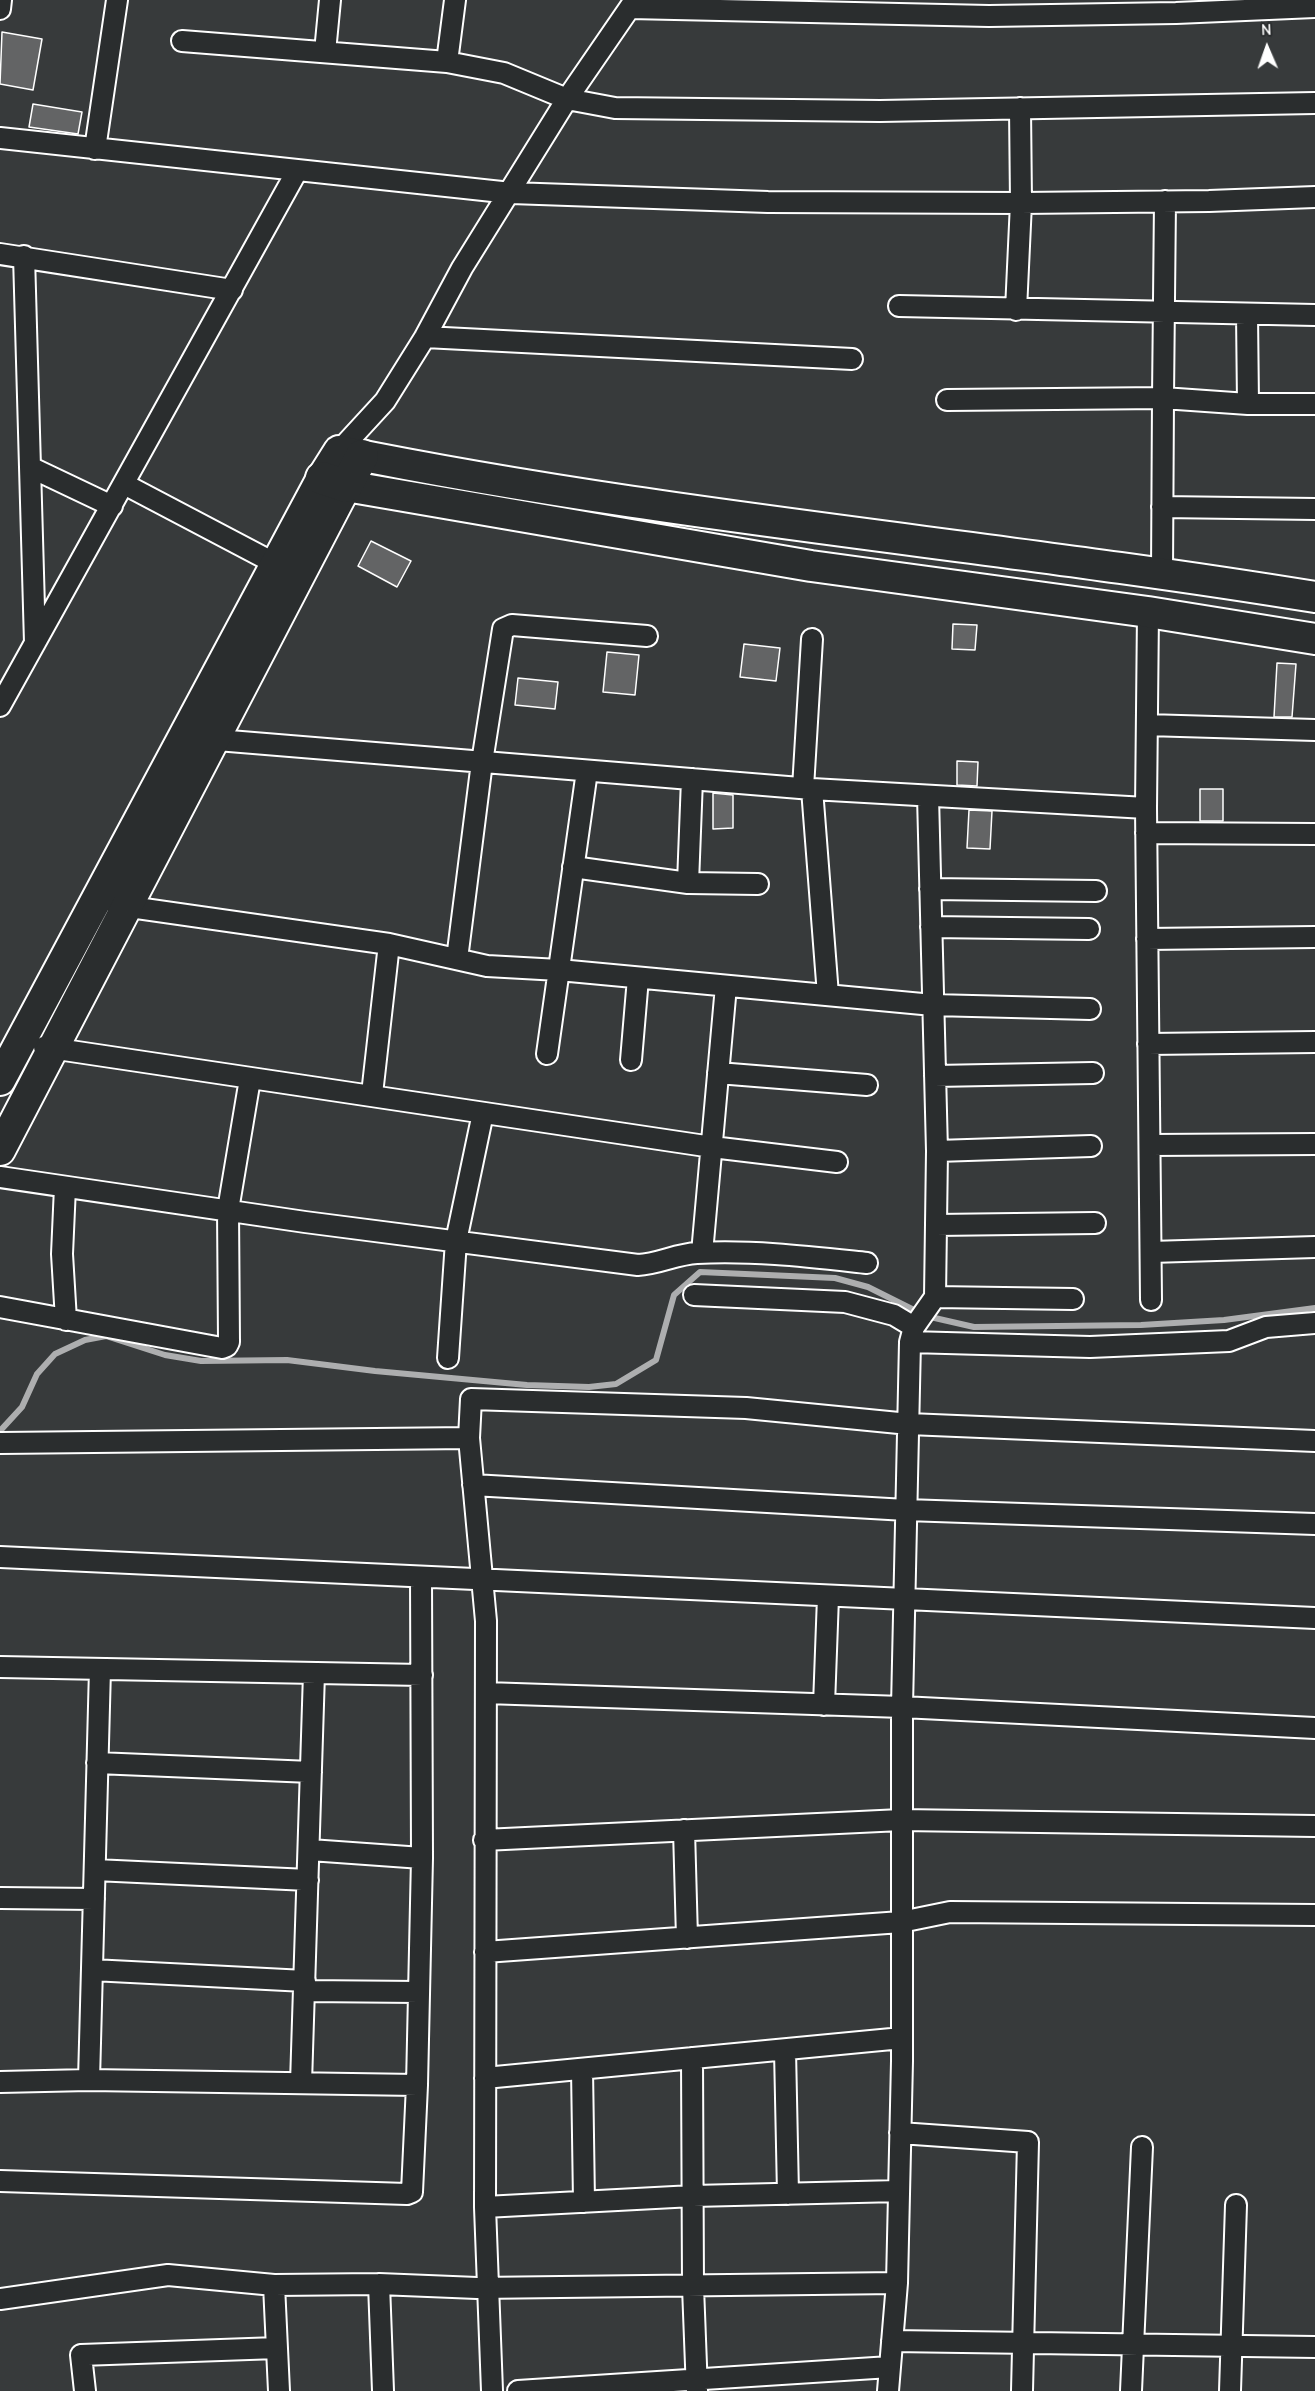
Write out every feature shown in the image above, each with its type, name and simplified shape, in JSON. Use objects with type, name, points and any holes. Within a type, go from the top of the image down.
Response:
[{"type":"highway","points":[[334,482],[350,454]]},
{"type":"main road","points":[[350,454],[561,492],[1162,572],[1315,597]]},
{"type":"main road","points":[[0,1080],[276,564],[334,482]]},
{"type":"main road","points":[[334,482],[811,566],[1148,612],[1315,639]]},
{"type":"main road","points":[[0,1150],[213,741],[334,482]]},
{"type":"street","points":[[0,9],[1,0]]},
{"type":"street","points":[[94,148],[117,0]]},
{"type":"street","points":[[325,52],[330,0]]},
{"type":"street","points":[[447,62],[455,0]]},
{"type":"street","points":[[350,454],[425,337],[462,268],[511,194],[567,99],[633,4],[989,15],[1176,13],[1315,8]]},
{"type":"street","points":[[182,41],[447,62],[504,73],[567,99],[615,108],[880,111],[1315,103]]},
{"type":"street","points":[[1016,310],[1021,203],[1020,108]]},
{"type":"street","points":[[0,138],[511,194],[768,202],[1021,203],[1315,197]]},
{"type":"street","points":[[0,706],[297,171]]},
{"type":"street","points":[[1162,572],[1165,201]]},
{"type":"street","points":[[0,254],[232,290]]},
{"type":"street","points":[[24,256],[35,644]]},
{"type":"street","points":[[899,306],[1315,315]]},
{"type":"street","points":[[1247,314],[1248,404]]},
{"type":"street","points":[[425,337],[852,359]]},
{"type":"street","points":[[947,400],[1163,398],[1248,404],[1315,404]]},
{"type":"street","points":[[30,467],[112,506]]},
{"type":"street","points":[[124,484],[276,564]]},
{"type":"street","points":[[1162,507],[1315,510]]},
{"type":"street","points":[[1148,612],[1146,833],[1151,1300]]},
{"type":"street","points":[[457,959],[482,762],[503,629],[507,626],[647,636]]},
{"type":"street","points":[[812,639],[808,788],[828,995]]},
{"type":"street","points":[[1147,725],[1315,730]]},
{"type":"street","points":[[184,736],[213,741],[808,788],[1146,808]]},
{"type":"street","points":[[547,1054],[587,771]]},
{"type":"street","points":[[688,884],[692,779]]},
{"type":"street","points":[[888,2391],[897,2283],[899,2191],[902,2038],[903,1600],[909,1424],[921,1318],[936,1225],[937,1151],[928,796]]},
{"type":"street","points":[[1146,833],[1315,834]]},
{"type":"street","points":[[573,867],[688,884],[758,884]]},
{"type":"street","points":[[930,889],[1096,891]]},
{"type":"street","points":[[96,900],[126,908],[389,944],[496,967],[559,970],[933,1005],[1090,1009]]},
{"type":"street","points":[[931,927],[1089,929]]},
{"type":"street","points":[[1148,939],[1315,937]]},
{"type":"street","points":[[372,1094],[389,944]]},
{"type":"street","points":[[631,1060],[638,978]]},
{"type":"street","points":[[702,1253],[726,986]]},
{"type":"street","points":[[21,1040],[52,1050],[372,1094],[712,1147],[837,1162]]},
{"type":"street","points":[[1148,1044],[1315,1042]]},
{"type":"street","points":[[718,1073],[867,1085]]},
{"type":"street","points":[[935,1076],[1093,1073]]},
{"type":"street","points":[[0,1307],[222,1348],[227,1346],[229,1342],[228,1210],[250,1079]]},
{"type":"street","points":[[448,1358],[456,1241],[483,1113]]},
{"type":"street","points":[[1149,1145],[1315,1144]]},
{"type":"street","points":[[937,1151],[1091,1146]]},
{"type":"street","points":[[0,1177],[638,1265],[702,1253],[775,1254],[867,1263]]},
{"type":"street","points":[[65,1187],[62,1254],[66,1320]]},
{"type":"street","points":[[936,1225],[1095,1223]]},
{"type":"street","points":[[1150,1252],[1315,1247]]},
{"type":"street","points":[[694,1294],[845,1302],[894,1315],[1090,1347],[1229,1341],[1266,1327],[1315,1323]]},
{"type":"street","points":[[921,1318],[1073,1299]]},
{"type":"street","points":[[492,2391],[485,2207],[486,1622],[469,1438],[470,1403],[475,1398],[746,1408],[909,1424],[1315,1441]]},
{"type":"street","points":[[0,1443],[469,1438]]},
{"type":"street","points":[[473,1485],[906,1510],[1315,1524]]},
{"type":"street","points":[[0,1557],[1315,1618]]},
{"type":"street","points":[[0,2181],[407,2194],[414,2187],[422,1858],[421,1578]]},
{"type":"street","points":[[824,1705],[828,1597]]},
{"type":"street","points":[[0,1667],[422,1675]]},
{"type":"street","points":[[89,2080],[100,1669]]},
{"type":"street","points":[[302,2083],[314,1673]]},
{"type":"street","points":[[486,1693],[902,1707],[1315,1728]]},
{"type":"street","points":[[97,1763],[311,1772]]},
{"type":"street","points":[[484,1840],[901,1820],[1315,1826]]},
{"type":"street","points":[[684,1830],[687,1938]]},
{"type":"street","points":[[310,1850],[422,1858]]},
{"type":"street","points":[[94,1870],[308,1880]]},
{"type":"street","points":[[0,1898],[94,1899]]},
{"type":"street","points":[[485,1952],[902,1923],[950,1912],[1315,1916]]},
{"type":"street","points":[[92,1970],[419,1992]]},
{"type":"street","points":[[485,2078],[902,2038]]},
{"type":"street","points":[[785,2050],[788,2194]]},
{"type":"street","points":[[692,2058],[693,2287],[697,2384]]},
{"type":"street","points":[[582,2069],[584,2202]]},
{"type":"street","points":[[0,2082],[89,2080],[417,2085]]},
{"type":"street","points":[[900,2133],[1028,2142],[1022,2391]]},
{"type":"street","points":[[1131,2391],[1142,2147]]},
{"type":"street","points":[[485,2207],[693,2196],[899,2191]]},
{"type":"street","points":[[1230,2391],[1236,2205]]},
{"type":"street","points":[[0,2299],[168,2275],[274,2285],[379,2284],[487,2288],[897,2283]]},
{"type":"street","points":[[379,2284],[383,2391]]},
{"type":"street","points":[[274,2285],[279,2391]]},
{"type":"street","points":[[892,2341],[1023,2341],[1315,2347]]},
{"type":"street","points":[[85,2391],[81,2355],[277,2348]]},
{"type":"street","points":[[518,2391],[697,2384],[890,2367]]},
{"type":"building","points":[[2,32],[42,39],[33,90],[0,84]]},
{"type":"building","points":[[33,104],[82,112],[78,134],[29,127]]},
{"type":"building","points":[[371,541],[411,561],[397,587],[358,566]]},
{"type":"building","points":[[953,624],[977,625],[975,650],[952,649]]},
{"type":"building","points":[[744,644],[780,648],[776,681],[740,677]]},
{"type":"building","points":[[607,652],[639,655],[635,695],[603,692]]},
{"type":"building","points":[[1277,663],[1296,664],[1292,717],[1274,717]]},
{"type":"building","points":[[518,678],[558,682],[555,709],[515,705]]},
{"type":"building","points":[[957,761],[978,762],[977,786],[957,785]]},
{"type":"building","points":[[1200,789],[1223,789],[1223,821],[1200,821]]},
{"type":"building","points":[[713,793],[733,795],[733,828],[713,829]]},
{"type":"building","points":[[969,810],[992,811],[990,849],[967,848]]},
{"type":"waterway","points":[[0,1431],[22,1407],[37,1374],[55,1354],[85,1340],[106,1336],[165,1355],[201,1361],[287,1360],[375,1371],[527,1385],[589,1387],[616,1384],[656,1360],[674,1295],[700,1272],[835,1278],[868,1287],[926,1316],[974,1327],[1141,1325],[1224,1320],[1315,1308]]}]
